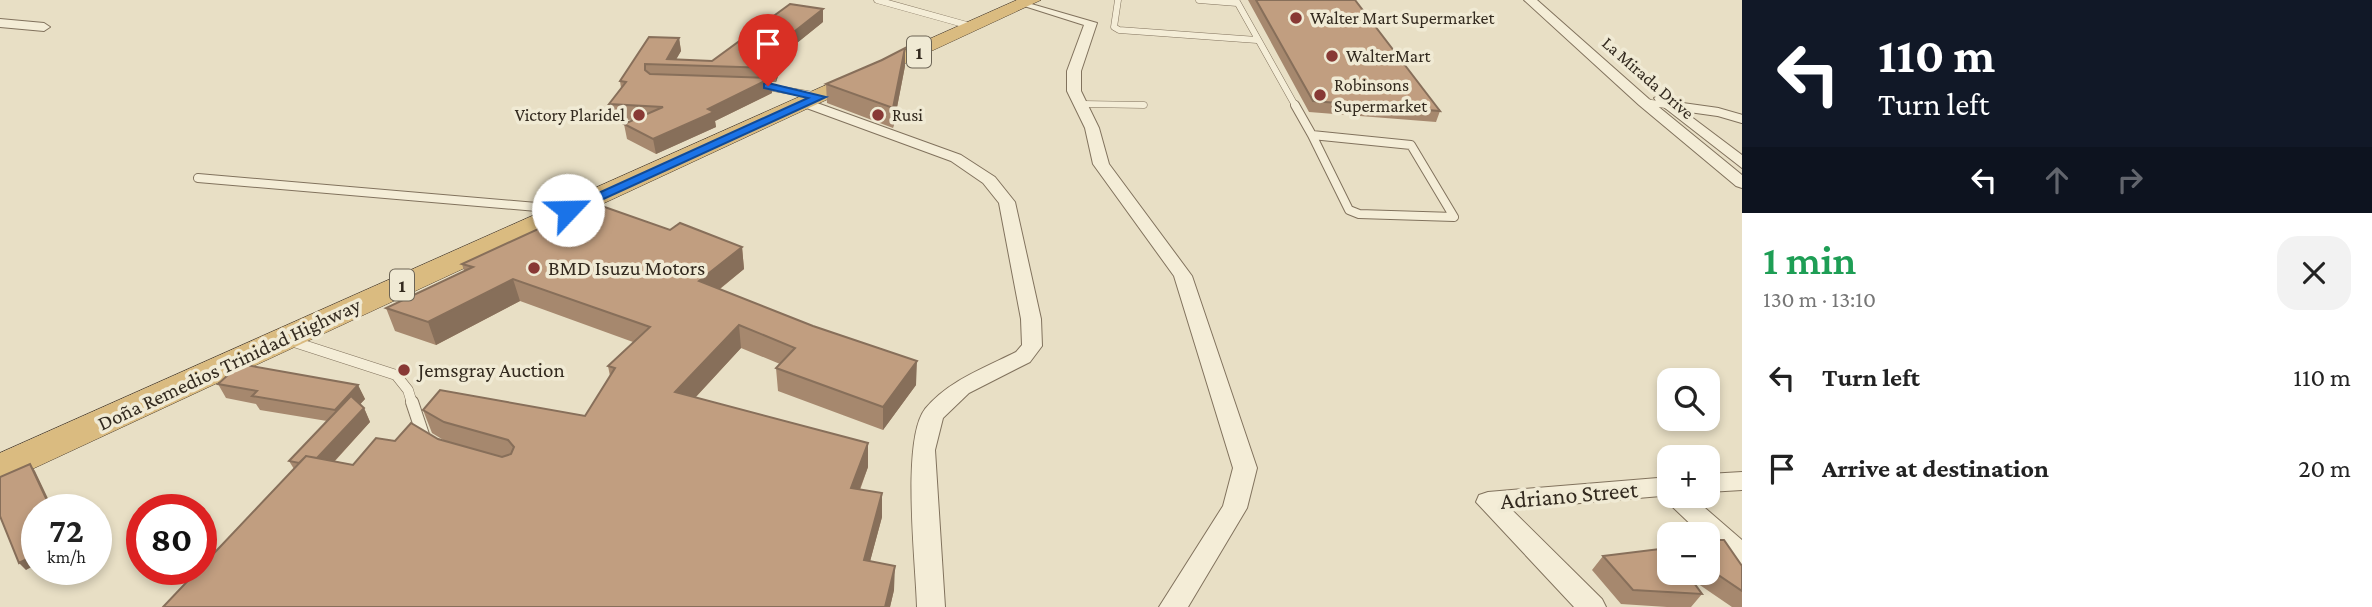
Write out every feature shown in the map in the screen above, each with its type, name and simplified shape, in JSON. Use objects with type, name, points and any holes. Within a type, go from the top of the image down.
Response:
[{"type":"highway","name":"Doña Remedios Trinidad Highway","points":[[0,470],[284,338],[1028,2]]},
{"type":"street","name":"La Mirada Drive","points":[[1530,0],[1644,102],[1742,183]]},
{"type":"street","name":"La Mirada Drive","points":[[1545,0],[1742,163]]},
{"type":"street","points":[[1028,2],[1091,23],[1074,71],[1074,91],[1083,104],[1101,164],[1182,276],[1245,468],[1235,508],[1173,607]]},
{"type":"street","points":[[0,23],[44,27]]},
{"type":"street","points":[[813,100],[956,159],[989,180],[1007,202],[1031,319],[1032,346],[1023,356],[961,388],[933,415],[923,450],[931,607]]},
{"type":"street","points":[[1720,482],[1742,481]]},
{"type":"street","name":"Adriano Street","points":[[1592,607],[1488,502],[1657,491]]},
{"type":"street","points":[[1689,508],[1742,555]]},
{"type":"lane","points":[[877,0],[974,27]]},
{"type":"lane","points":[[1118,0],[1114,27],[1119,30],[1257,40]]},
{"type":"lane","points":[[1199,0],[1237,1],[1312,135],[1349,210],[1359,214],[1454,217],[1411,145],[1312,135]]},
{"type":"lane","points":[[756,86],[813,100]]},
{"type":"lane","points":[[1644,102],[1718,112],[1742,119]]},
{"type":"lane","points":[[1083,104],[1144,106]]},
{"type":"lane","points":[[198,178],[568,210]]},
{"type":"lane","points":[[284,338],[396,375],[408,390],[423,438],[432,443]]},
{"type":"building","name":"WalterMart","points":[[1256,0],[1355,0],[1440,111],[1313,101]]},
{"type":"building","points":[[790,4],[823,9],[786,38],[776,68],[645,64],[645,70],[650,74],[771,78],[708,109],[714,112],[653,139],[624,124],[663,107],[609,104],[626,82],[620,81],[649,37],[679,38],[667,59],[712,61]]},
{"type":"building","points":[[905,48],[893,108],[826,84],[882,60]]},
{"type":"building","points":[[596,204],[670,230],[680,223],[742,247],[699,281],[813,326],[917,361],[883,407],[776,368],[795,348],[739,325],[675,392],[868,443],[851,488],[882,493],[864,560],[895,566],[885,607],[163,607],[184,585],[217,585],[217,550],[306,456],[353,465],[376,438],[395,441],[411,423],[438,439],[502,457],[511,454],[514,447],[508,440],[444,422],[423,410],[440,390],[585,416],[615,368],[608,366],[650,327],[513,279],[428,322],[386,308],[473,267],[462,264],[549,224],[559,228]]},
{"type":"building","points":[[240,364],[358,385],[335,410],[252,396],[257,391],[218,384]]},
{"type":"building","points":[[351,396],[364,408],[317,458],[306,456],[299,463],[289,461]]},
{"type":"building","points":[[30,464],[44,494],[21,494],[19,563],[0,516],[0,477]]},
{"type":"building","points":[[1720,540],[1724,540],[1742,566],[1742,591],[1720,576]]},
{"type":"building","points":[[1657,549],[1657,585],[1695,585],[1702,594],[1633,590],[1603,556]]},
{"type":"place","name":"Walter Mart Supermarket","points":[[1296,18]]},
{"type":"place","name":"WalterMart","points":[[1332,56]]},
{"type":"place","name":"Robinsons Supermarket","points":[[1320,95]]},
{"type":"place","name":"Victory Plaridel","points":[[639,115]]},
{"type":"place","name":"Rusi","points":[[878,115]]},
{"type":"place","name":"BMD Isuzu Motors","points":[[534,268]]},
{"type":"place","name":"Jemsgray Auction","points":[[404,370]]},
{"type":"route","points":[[568,210],[820,97],[768,86]]}]
